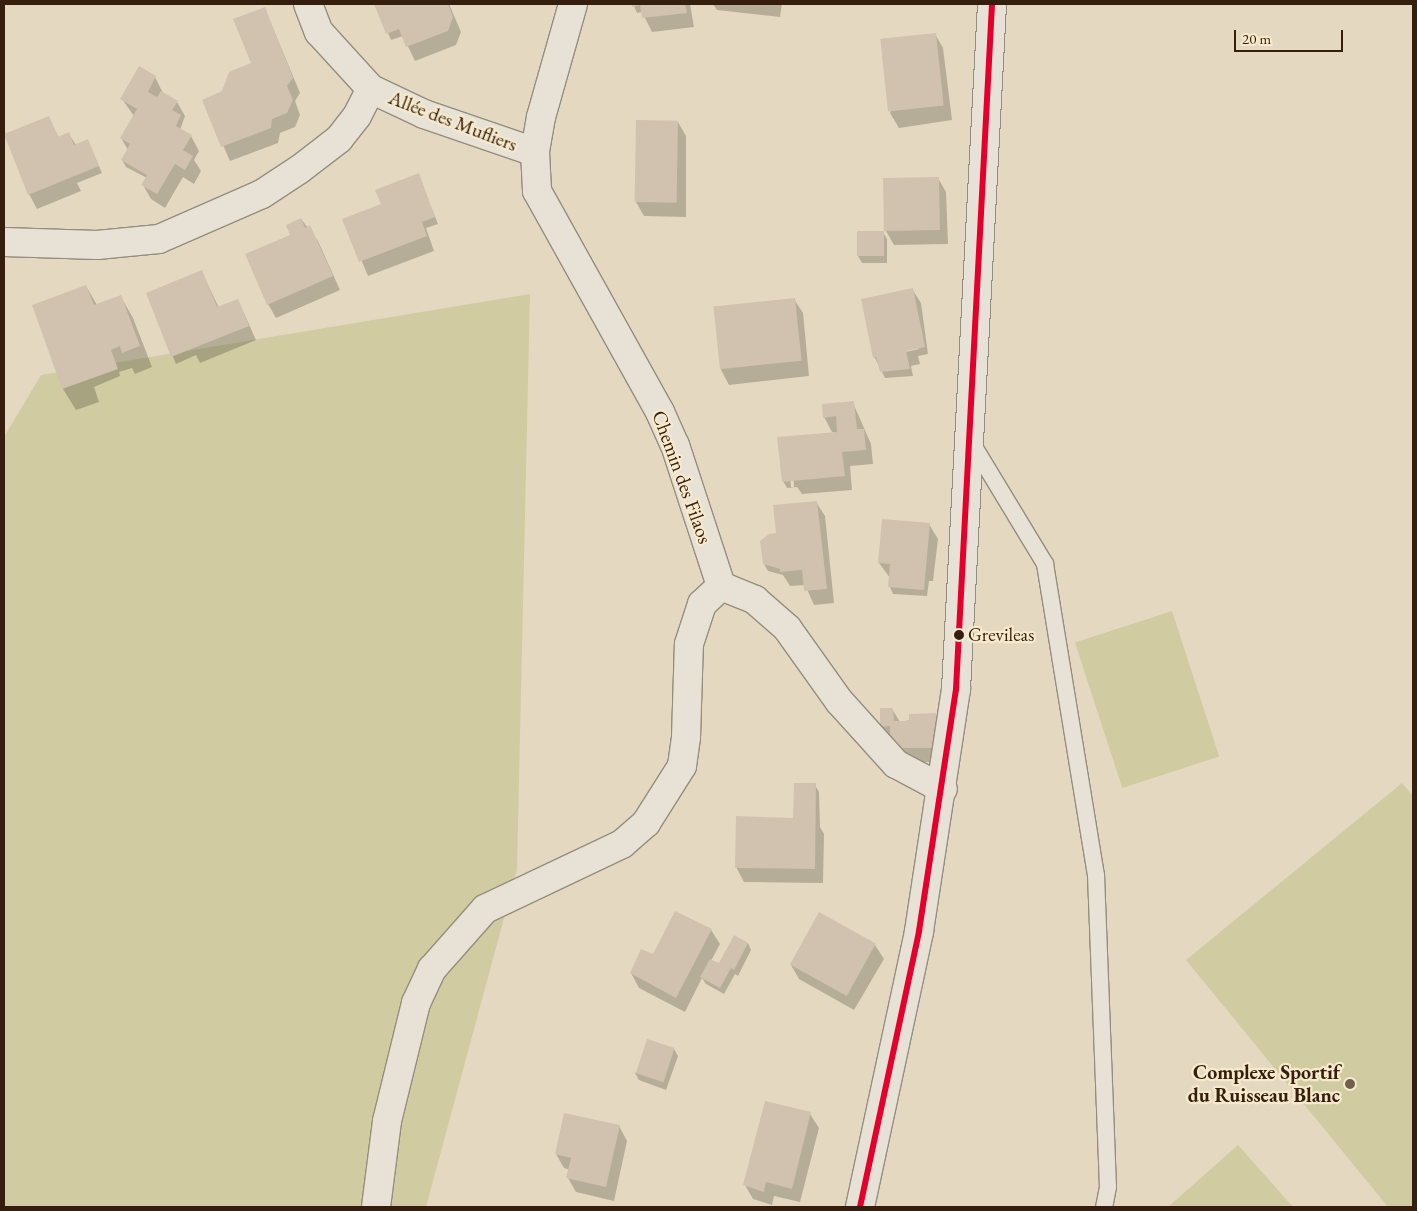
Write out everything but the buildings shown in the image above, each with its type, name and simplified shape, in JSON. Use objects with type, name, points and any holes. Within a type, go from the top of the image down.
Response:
[{"type":"street","name":"Allée des Mufliers","points":[[308,4],[319,32],[371,89],[424,114],[535,152]]},
{"type":"street","name":"Chemin des Filaos","points":[[573,4],[541,116],[535,152],[537,191],[660,412],[675,445],[721,586]]},
{"type":"street","points":[[860,1207],[918,931],[943,789],[956,689],[992,4]]},
{"type":"street","name":"Allée des Mufliers","points":[[4,242],[97,245],[159,239],[262,194],[300,169],[339,139],[357,116],[371,89]]},
{"type":"street","points":[[376,1207],[387,1121],[416,1004],[432,970],[484,909],[622,844],[646,824],[682,766],[686,738],[689,644],[702,604],[721,586],[755,600],[787,628],[839,701],[896,764],[943,789]]},
{"type":"lane","points":[[970,440],[1045,564],[1096,875],[1108,1186],[1104,1207]]},
{"type":"shaded area","points":[[530,294],[517,870],[426,1207],[4,1207],[4,437],[41,375]]},
{"type":"shaded area","points":[[1172,611],[1219,757],[1122,788],[1075,643]]},
{"type":"shaded area","name":"Complexe Sportif du Ruisseau Blanc","points":[[1402,783],[1413,796],[1413,1207],[1388,1207],[1186,960]]},
{"type":"shaded area","points":[[1238,1145],[1293,1207],[1168,1207]]},
{"type":"transit line","points":[[860,1207],[919,931],[956,689],[992,4]]},
{"type":"place","name":"Grevileas","points":[[959,635]]},
{"type":"place","name":"Complexe Sportif du Ruisseau Blanc","points":[[1350,1084]]}]
